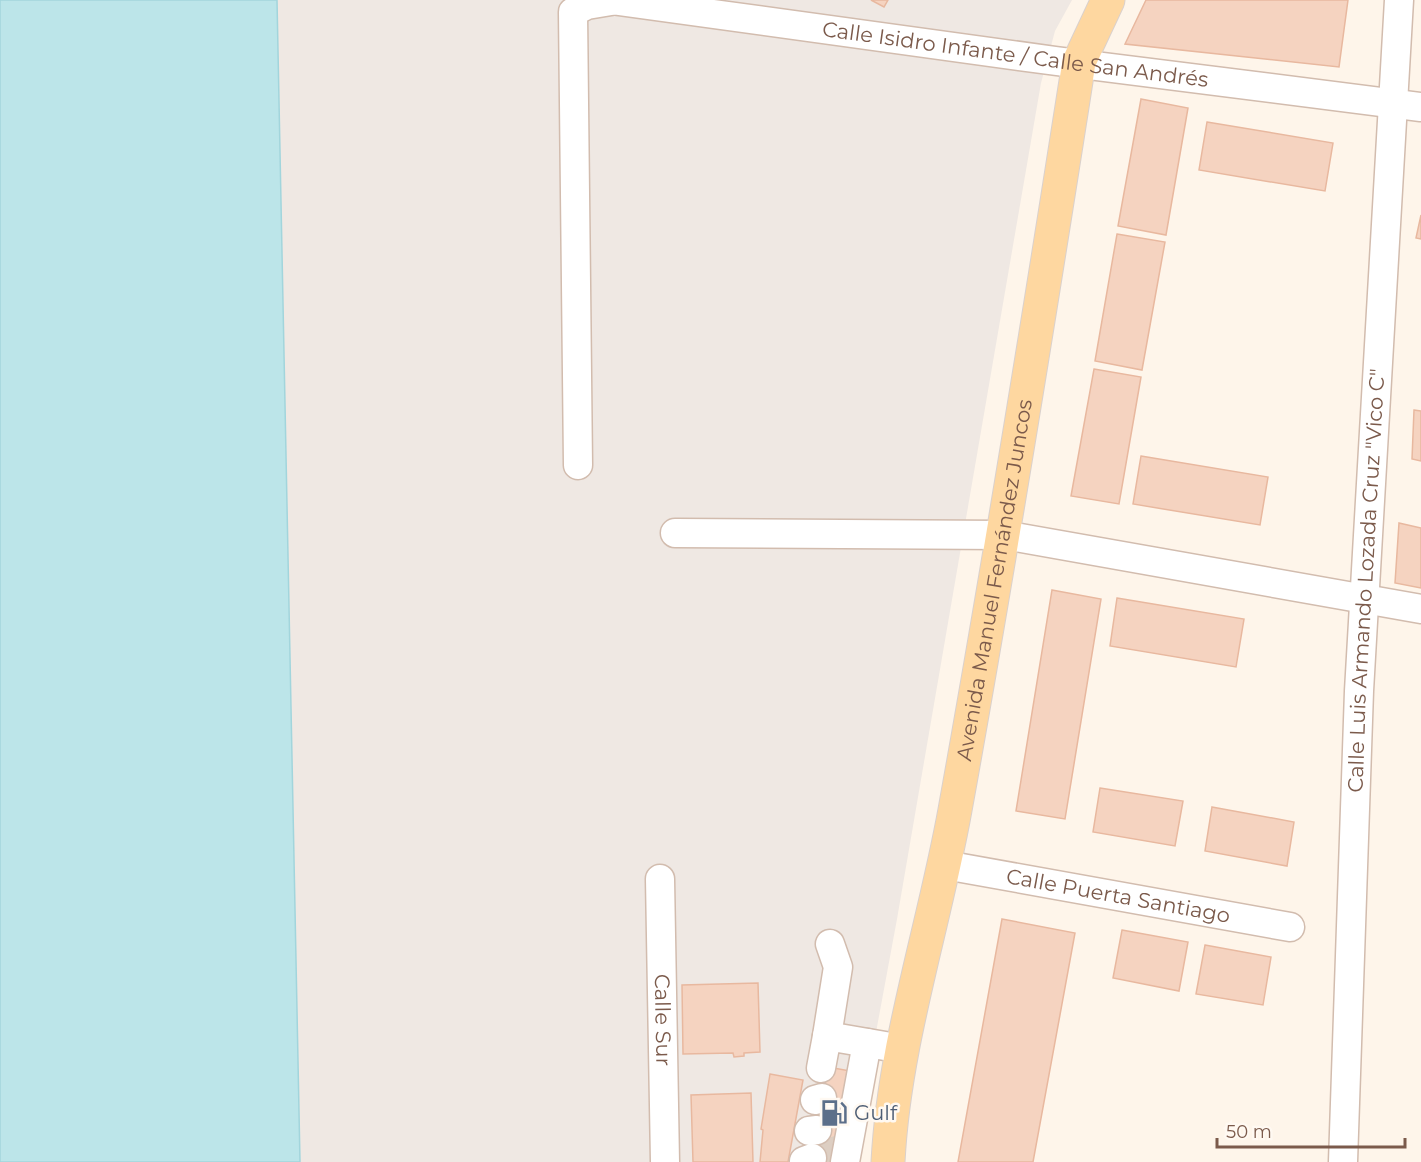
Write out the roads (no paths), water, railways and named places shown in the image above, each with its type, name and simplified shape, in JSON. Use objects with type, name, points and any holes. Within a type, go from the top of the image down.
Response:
[{"type":"main road","name":"Avenida Manuel Fernández Juncos","points":[[889,1151],[903,1048],[945,865],[1004,535],[1080,62],[1108,0]]},
{"type":"street","name":"Calle Isidro Infante / Calle San Andrés","points":[[611,0],[1407,105]]},
{"type":"street","points":[[578,465],[573,12],[587,5],[611,0]]},
{"type":"street","name":"Calle Luis Armando Lozada Cruz \"Vico C\"","points":[[1343,1162],[1364,599],[1407,105],[1399,0]]},
{"type":"street","points":[[675,532],[1004,535],[1421,609]]},
{"type":"street","name":"Calle Puerta Santiago","points":[[945,865],[1290,927]]},
{"type":"street","name":"Calle Sur","points":[[660,879],[665,1162]]},
{"type":"street","points":[[821,1068],[838,967],[830,944]]},
{"type":"street","points":[[826,1036],[903,1048]]},
{"type":"street","points":[[867,1043],[847,1140],[889,1151]]},
{"type":"water","points":[[0,0],[277,0],[300,1162],[0,1162]]},
{"type":"tunnel","points":[[812,1158],[843,1148]]},
{"type":"place","name":"Gulf","points":[[834,1113]]}]
